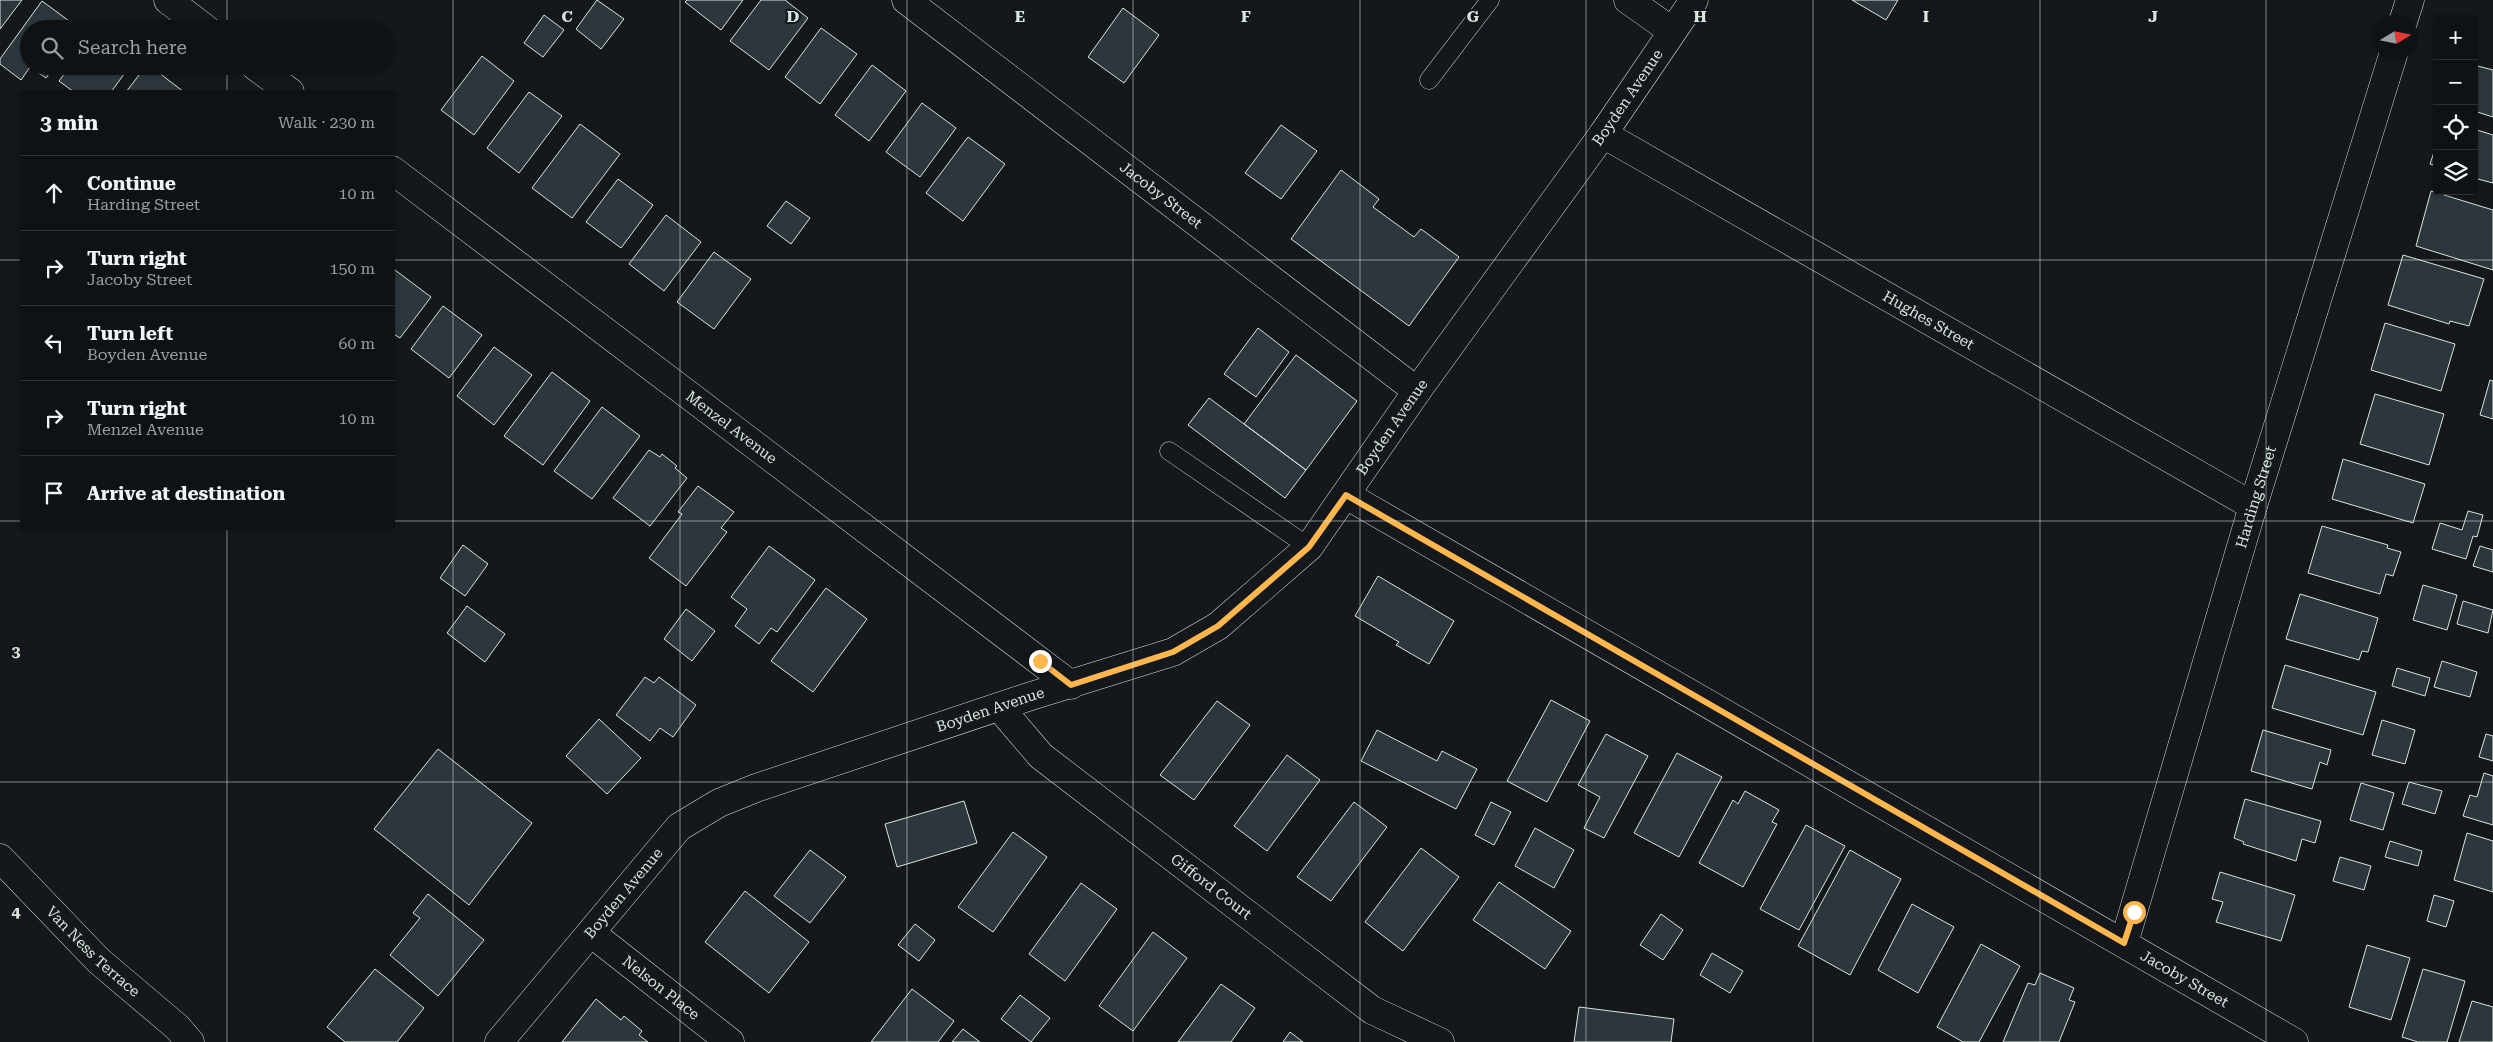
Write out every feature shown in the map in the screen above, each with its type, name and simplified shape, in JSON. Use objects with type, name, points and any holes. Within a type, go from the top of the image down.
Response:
[{"type":"street","points":[[168,0],[194,20]]},
{"type":"street","name":"Jacoby Street","points":[[906,0],[1417,391]]},
{"type":"street","points":[[1628,0],[1672,31]]},
{"type":"street","name":"Boyden Avenue","points":[[499,1042],[679,827],[719,803],[756,788],[999,707],[1173,652],[1218,626],[1309,547],[1417,391],[1603,134],[1694,0]]},
{"type":"street","points":[[2405,15],[2410,0]]},
{"type":"street","name":"Harding Street","points":[[2124,943],[2253,506],[2392,60]]},
{"type":"street","points":[[267,75],[287,90]]},
{"type":"street","name":"Hughes Street","points":[[1603,134],[2253,506]]},
{"type":"street","name":"Menzel Avenue","points":[[395,172],[1071,685]]},
{"type":"street","name":"Jacoby Street","points":[[1346,495],[2294,1042]]},
{"type":"street","name":"Gifford Court","points":[[999,707],[1041,756],[1372,1010],[1440,1042]]},
{"type":"street","name":"Van Ness Terrace","points":[[0,858],[98,961],[178,1027],[190,1042]]},
{"type":"street","name":"Nelson Place","points":[[591,933],[730,1042]]},
{"type":"lane","points":[[1429,80],[1490,0]]},
{"type":"lane","points":[[1169,451],[1309,547]]},
{"type":"building","points":[[0,0],[22,0],[0,29]]},
{"type":"building","points":[[597,0],[624,19],[601,49],[576,29]]},
{"type":"building","points":[[687,0],[743,0],[721,30],[685,2]]},
{"type":"building","points":[[761,0],[785,0],[808,18],[769,70],[730,41]]},
{"type":"building","points":[[1852,0],[1898,0],[1886,20]]},
{"type":"building","points":[[42,1],[68,20],[28,20]]},
{"type":"building","points":[[1123,8],[1159,35],[1124,83],[1088,57]]},
{"type":"building","points":[[544,15],[564,30],[543,57],[524,43]]},
{"type":"building","points":[[821,28],[857,54],[820,104],[785,77]]},
{"type":"building","points":[[20,31],[20,75],[24,75],[21,80],[0,64],[0,59]]},
{"type":"building","points":[[482,56],[514,81],[474,135],[441,110]]},
{"type":"building","points":[[872,65],[906,91],[869,141],[835,115]]},
{"type":"building","points":[[2478,66],[2493,70],[2493,117],[2478,112]]},
{"type":"building","points":[[63,75],[123,75],[112,90],[71,90],[59,81]]},
{"type":"building","points":[[139,75],[162,75],[181,90],[128,90]]},
{"type":"building","points":[[529,92],[562,116],[519,173],[487,148]]},
{"type":"building","points":[[922,103],[956,128],[920,177],[886,152]]},
{"type":"building","points":[[580,124],[620,154],[572,218],[532,188]]},
{"type":"building","points":[[1281,125],[1317,151],[1281,199],[1245,173]]},
{"type":"building","points":[[2478,130],[2493,135],[2493,183],[2478,179]]},
{"type":"building","points":[[968,137],[1005,164],[963,221],[926,193]]},
{"type":"building","points":[[1341,170],[1379,199],[1373,207],[1414,237],[1421,229],[1459,257],[1409,326],[1291,239]]},
{"type":"building","points":[[618,179],[653,205],[621,248],[586,222]]},
{"type":"building","points":[[2431,191],[2433,192],[2433,195],[2444,195],[2493,210],[2493,270],[2416,246]]},
{"type":"building","points":[[786,201],[810,218],[791,244],[767,226]]},
{"type":"building","points":[[666,215],[701,242],[664,291],[629,264]]},
{"type":"building","points":[[714,252],[751,279],[714,329],[677,302]]},
{"type":"building","points":[[2403,255],[2484,279],[2469,326],[2450,321],[2449,324],[2388,305]]},
{"type":"building","points":[[395,270],[431,297],[400,338],[395,335]]},
{"type":"building","points":[[443,306],[482,335],[449,378],[411,349]]},
{"type":"building","points":[[2385,323],[2455,344],[2441,391],[2371,370]]},
{"type":"building","points":[[1258,328],[1289,352],[1256,397],[1224,374]]},
{"type":"building","points":[[494,347],[532,375],[494,425],[457,396]]},
{"type":"building","points":[[1296,355],[1357,401],[1306,470],[1244,424]]},
{"type":"building","points":[[552,372],[590,401],[543,465],[504,436]]},
{"type":"building","points":[[2490,380],[2493,381],[2493,419],[2480,415]]},
{"type":"building","points":[[2375,394],[2444,414],[2429,465],[2360,444]]},
{"type":"building","points":[[1209,398],[1306,470],[1285,498],[1188,425]]},
{"type":"building","points":[[602,407],[640,436],[592,499],[554,471]]},
{"type":"building","points":[[649,450],[660,457],[662,454],[677,466],[675,468],[687,478],[650,526],[613,498]]},
{"type":"building","points":[[2343,459],[2425,484],[2413,523],[2332,499]]},
{"type":"building","points":[[698,486],[734,512],[721,528],[727,532],[686,586],[649,558],[682,514],[678,512]]},
{"type":"building","points":[[2468,511],[2483,515],[2477,537],[2473,536],[2466,559],[2432,549],[2440,523],[2462,530]]},
{"type":"building","points":[[2322,526],[2388,545],[2387,548],[2401,552],[2393,576],[2386,574],[2380,594],[2308,573]]},
{"type":"building","points":[[463,545],[488,564],[465,596],[440,578]]},
{"type":"building","points":[[769,546],[815,580],[777,632],[771,628],[759,644],[735,626],[747,609],[731,597]]},
{"type":"building","points":[[2480,546],[2493,550],[2493,572],[2473,566]]},
{"type":"building","points":[[1378,576],[1454,621],[1429,664],[1396,645],[1399,642],[1355,616]]},
{"type":"building","points":[[2423,585],[2457,595],[2447,630],[2413,620]]},
{"type":"building","points":[[826,588],[867,619],[813,692],[771,661]]},
{"type":"building","points":[[2300,594],[2378,618],[2368,652],[2362,651],[2359,660],[2286,639]]},
{"type":"building","points":[[2463,601],[2493,610],[2488,633],[2457,624]]},
{"type":"building","points":[[467,606],[505,634],[485,662],[447,633]]},
{"type":"building","points":[[686,609],[715,631],[692,661],[664,639]]},
{"type":"building","points":[[2442,661],[2477,672],[2470,697],[2434,687]]},
{"type":"building","points":[[2285,665],[2376,692],[2363,735],[2272,708]]},
{"type":"building","points":[[2397,668],[2430,678],[2425,696],[2392,686]]},
{"type":"building","points":[[645,677],[654,683],[659,677],[696,705],[673,737],[660,728],[650,741],[616,715]]},
{"type":"building","points":[[1551,700],[1590,721],[1547,802],[1507,781]]},
{"type":"building","points":[[1217,701],[1250,725],[1194,800],[1160,775]]},
{"type":"building","points":[[599,719],[641,758],[607,794],[566,756]]},
{"type":"building","points":[[2382,720],[2415,730],[2405,764],[2372,755]]},
{"type":"building","points":[[1377,730],[1437,761],[1442,751],[1477,769],[1456,809],[1361,761]]},
{"type":"building","points":[[2263,730],[2331,750],[2327,765],[2320,762],[2312,789],[2251,771]]},
{"type":"building","points":[[1606,734],[1648,756],[1604,838],[1584,828],[1600,797],[1578,785]]},
{"type":"building","points":[[2486,734],[2493,736],[2493,761],[2479,757]]},
{"type":"building","points":[[438,749],[532,823],[469,905],[374,829]]},
{"type":"building","points":[[1677,753],[1722,777],[1679,857],[1634,833]]},
{"type":"building","points":[[1287,755],[1320,780],[1267,851],[1234,826]]},
{"type":"building","points":[[2484,773],[2493,776],[2493,825],[2463,816],[2470,795],[2477,797]]},
{"type":"building","points":[[2409,782],[2442,791],[2435,814],[2402,804]]},
{"type":"building","points":[[2361,783],[2394,793],[2383,830],[2350,820]]},
{"type":"building","points":[[1745,791],[1779,810],[1772,822],[1777,824],[1743,887],[1699,863],[1733,800],[1738,804]]},
{"type":"building","points":[[2245,799],[2321,821],[2315,843],[2302,839],[2296,861],[2243,844],[2244,842],[2234,838]]},
{"type":"building","points":[[964,801],[977,843],[897,867],[885,824]]},
{"type":"building","points":[[1354,802],[1387,827],[1331,901],[1297,877]]},
{"type":"building","points":[[1491,802],[1511,812],[1494,845],[1475,835]]},
{"type":"building","points":[[1806,825],[1845,846],[1799,930],[1760,909]]},
{"type":"building","points":[[1535,828],[1574,850],[1554,888],[1515,866]]},
{"type":"building","points":[[1013,832],[1047,857],[993,932],[958,907]]},
{"type":"building","points":[[2467,833],[2493,841],[2493,892],[2454,880]]},
{"type":"building","points":[[2390,841],[2422,851],[2418,866],[2385,857]]},
{"type":"building","points":[[1421,848],[1459,877],[1403,951],[1365,922]]},
{"type":"building","points":[[810,850],[846,877],[810,923],[774,896]]},
{"type":"building","points":[[1850,850],[1901,879],[1850,975],[1798,946]]},
{"type":"building","points":[[2340,857],[2371,866],[2364,890],[2333,881]]},
{"type":"building","points":[[2220,872],[2295,895],[2281,941],[2216,922],[2223,902],[2212,899]]},
{"type":"building","points":[[1499,882],[1571,931],[1545,969],[1473,920]]},
{"type":"building","points":[[1081,883],[1117,909],[1065,981],[1029,954]]},
{"type":"building","points":[[745,891],[809,942],[769,993],[705,942]]},
{"type":"building","points":[[428,894],[484,940],[438,996],[390,955],[420,918],[413,913]]},
{"type":"building","points":[[2434,895],[2454,901],[2446,927],[2427,921]]},
{"type":"building","points":[[1912,904],[1954,927],[1918,993],[1878,970]]},
{"type":"building","points":[[1661,914],[1683,930],[1663,960],[1640,945]]},
{"type":"building","points":[[915,924],[935,940],[919,961],[898,945]]},
{"type":"building","points":[[1153,932],[1187,958],[1133,1031],[1099,1006]]},
{"type":"building","points":[[1981,944],[2020,966],[1979,1042],[1963,1042],[1937,1027]]},
{"type":"building","points":[[2367,945],[2410,958],[2391,1020],[2349,1007]]},
{"type":"building","points":[[1712,953],[1743,971],[1730,993],[1700,975]]},
{"type":"building","points":[[375,969],[424,1008],[397,1042],[345,1042],[327,1027]]},
{"type":"building","points":[[2423,969],[2465,981],[2447,1042],[2418,1042],[2402,1037]]},
{"type":"building","points":[[2040,973],[2074,988],[2069,1000],[2075,1002],[2059,1042],[2003,1042],[2028,983],[2035,985]]},
{"type":"building","points":[[1221,984],[1255,1008],[1231,1042],[1178,1042]]},
{"type":"building","points":[[912,989],[954,1021],[938,1042],[871,1042]]},
{"type":"building","points":[[1020,995],[1050,1018],[1031,1042],[1001,1019]]},
{"type":"building","points":[[596,999],[621,1020],[624,1016],[642,1031],[639,1035],[648,1042],[562,1042]]},
{"type":"building","points":[[2472,1001],[2493,1007],[2493,1042],[2459,1042]]},
{"type":"building","points":[[1579,1007],[1674,1019],[1671,1042],[1574,1042]]},
{"type":"building","points":[[963,1029],[980,1042],[952,1042]]},
{"type":"building","points":[[1290,1032],[1303,1042],[1283,1042]]},
{"type":"route","points":[[1040,661],[1071,685],[1173,652],[1218,626],[1309,547],[1346,495],[2124,943],[2134,912]]}]
